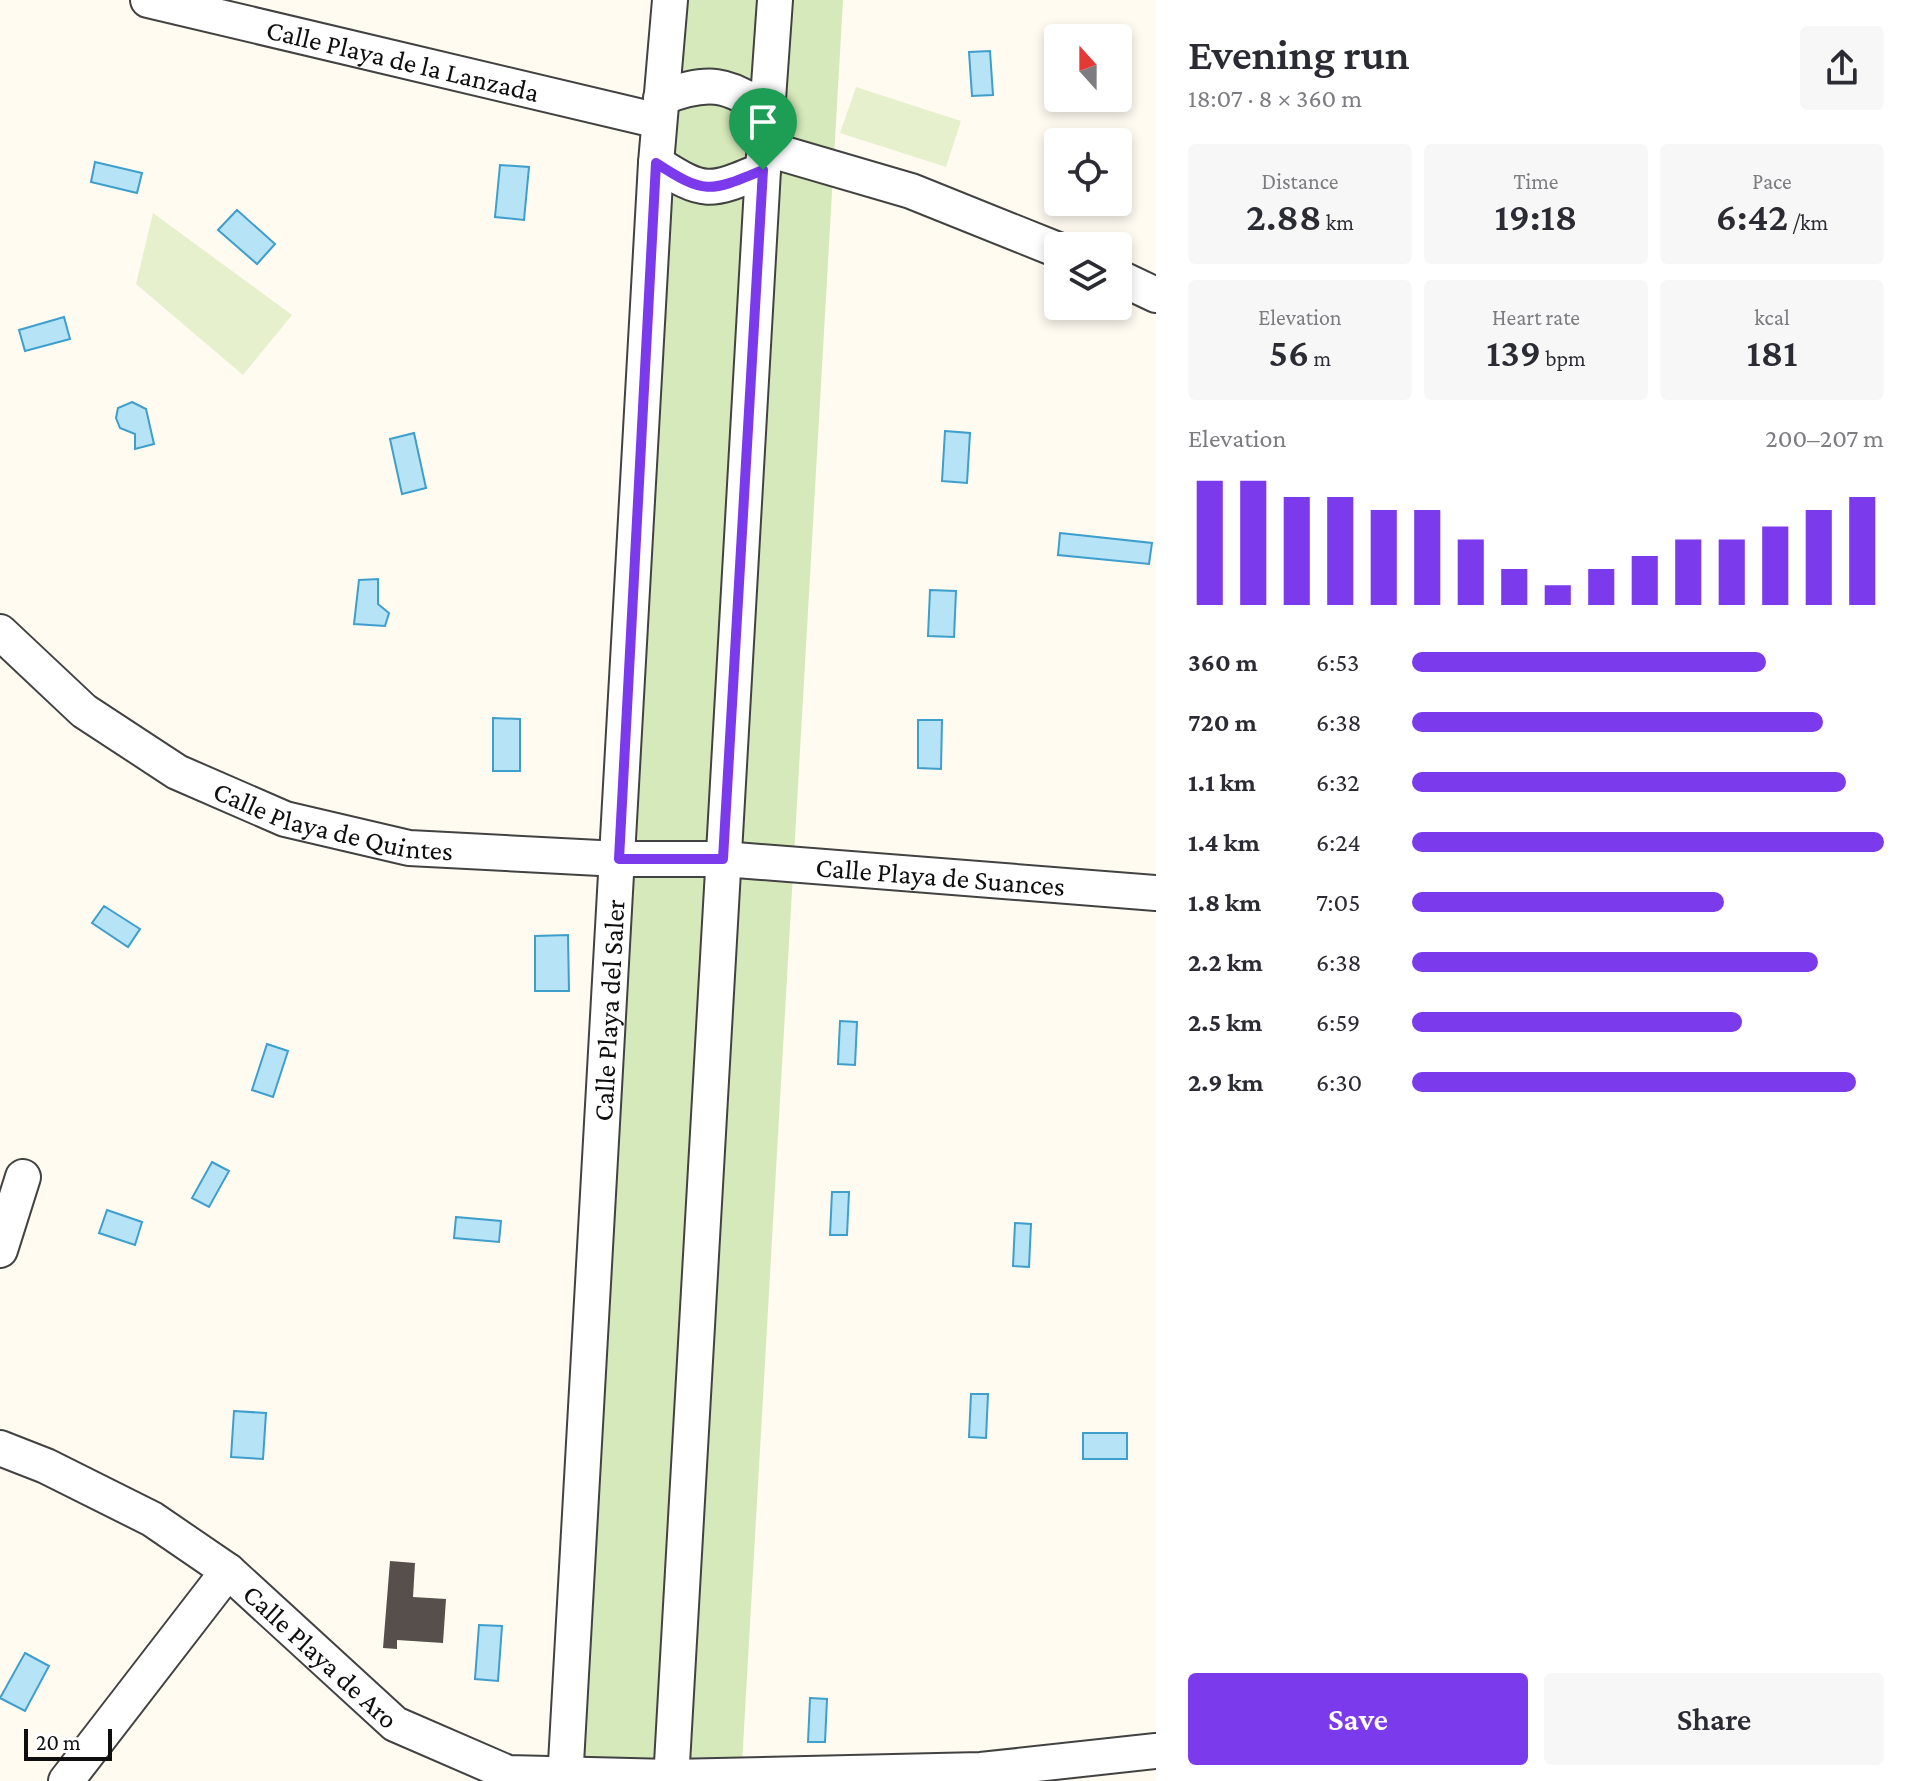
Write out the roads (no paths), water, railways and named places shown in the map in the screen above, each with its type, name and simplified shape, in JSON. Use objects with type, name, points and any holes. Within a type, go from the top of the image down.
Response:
[{"type":"street","name":"Calle Playa de la Lanzada","points":[[148,0],[660,109]]},
{"type":"street","name":"Calle Playa del Saler","points":[[565,1777],[656,163],[670,0]]},
{"type":"street","points":[[671,1779],[775,0]]},
{"type":"street","points":[[660,109],[680,90],[711,86],[734,89],[767,112]]},
{"type":"street","points":[[656,163],[685,182],[706,189],[724,187],[764,159],[911,191],[1044,244]]},
{"type":"street","points":[[1132,284],[1156,295]]},
{"type":"street","name":"Calle Playa de Quintes","points":[[0,632],[84,711],[177,772],[285,819],[409,848],[619,859],[723,859]]},
{"type":"street","name":"Calle Playa de Suances","points":[[723,859],[1156,893]]},
{"type":"street","points":[[0,1250],[23,1177]]},
{"type":"street","name":"Calle Playa de Aro","points":[[0,1448],[46,1466],[152,1519],[228,1571],[395,1724],[508,1773],[671,1779],[981,1770],[1156,1751]]},
{"type":"street","points":[[66,1781],[228,1571]]},
{"type":"water","points":[[990,51],[993,95],[972,96],[969,52]]},
{"type":"water","points":[[95,162],[142,173],[137,193],[91,182]]},
{"type":"water","points":[[500,165],[529,167],[524,220],[495,217]]},
{"type":"water","points":[[237,210],[275,244],[257,264],[218,230]]},
{"type":"water","points":[[64,317],[70,339],[25,351],[19,330]]},
{"type":"water","points":[[132,402],[146,409],[154,444],[135,449],[135,434],[120,428],[116,418],[118,408]]},
{"type":"water","points":[[945,431],[970,433],[967,483],[942,481]]},
{"type":"water","points":[[414,433],[426,488],[402,494],[390,439]]},
{"type":"water","points":[[1060,533],[1152,543],[1149,564],[1058,555]]},
{"type":"water","points":[[378,579],[378,604],[389,613],[385,626],[354,624],[359,580]]},
{"type":"water","points":[[930,590],[956,591],[954,637],[928,636]]},
{"type":"water","points":[[493,718],[520,719],[520,771],[493,771]]},
{"type":"water","points":[[918,720],[942,720],[941,769],[918,768]]},
{"type":"water","points":[[104,906],[140,929],[128,947],[92,923]]},
{"type":"water","points":[[568,935],[569,991],[535,991],[535,936]]},
{"type":"water","points":[[840,1021],[857,1022],[855,1065],[838,1064]]},
{"type":"water","points":[[267,1044],[288,1051],[273,1097],[252,1090]]},
{"type":"water","points":[[212,1162],[229,1171],[209,1207],[192,1198]]},
{"type":"water","points":[[832,1192],[849,1192],[847,1235],[830,1235]]},
{"type":"water","points":[[107,1210],[142,1222],[135,1245],[99,1233]]},
{"type":"water","points":[[456,1217],[501,1221],[499,1242],[454,1238]]},
{"type":"water","points":[[1015,1223],[1031,1224],[1029,1267],[1013,1266]]},
{"type":"water","points":[[971,1394],[988,1394],[986,1438],[969,1437]]},
{"type":"water","points":[[234,1411],[266,1413],[263,1459],[231,1457]]},
{"type":"water","points":[[1083,1433],[1127,1433],[1127,1459],[1083,1459]]},
{"type":"water","points":[[479,1625],[502,1626],[498,1681],[475,1679]]},
{"type":"water","points":[[25,1653],[49,1666],[25,1711],[0,1698]]},
{"type":"water","points":[[810,1698],[827,1699],[825,1742],[808,1742]]}]
